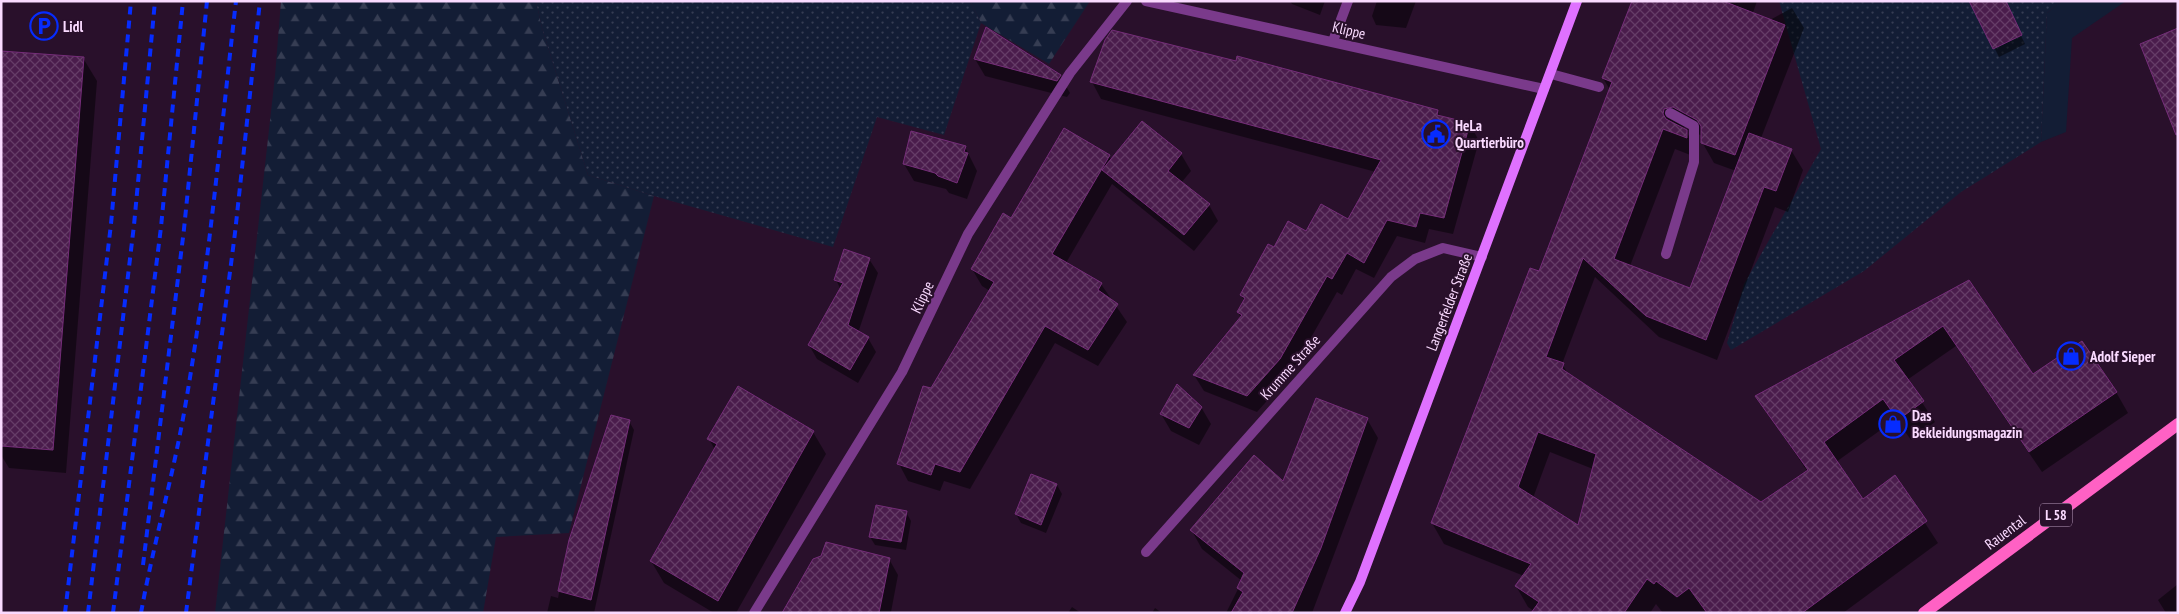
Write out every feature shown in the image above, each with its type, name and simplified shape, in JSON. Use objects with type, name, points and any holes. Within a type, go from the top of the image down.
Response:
[{"type":"main road","name":"Langerfelder Straße","points":[[1345,613],[1360,582],[1578,1]]},
{"type":"main road","name":"Rauental","points":[[1924,613],[2178,424]]},
{"type":"street","name":"Klippe","points":[[754,613],[902,372],[968,234],[1070,73],[1128,1]]},
{"type":"street","name":"Klippe","points":[[1146,1],[1333,41],[1544,90]]},
{"type":"street","points":[[1333,41],[1348,1]]},
{"type":"street","points":[[1551,74],[1599,87]]},
{"type":"street","points":[[1666,254],[1694,162],[1694,126],[1670,113]]},
{"type":"street","name":"Krumme Straße","points":[[1146,552],[1391,277],[1414,259],[1443,248],[1482,257]]},
{"type":"green space","points":[[281,1],[536,1],[542,28],[588,175],[654,196],[569,533],[496,537],[483,613],[215,613],[275,76]]},
{"type":"green space","points":[[536,1],[970,1],[981,23],[944,135],[877,117],[833,247],[654,196],[588,175],[542,28]]},
{"type":"green space","points":[[970,1],[1090,1],[1049,64],[981,23]]},
{"type":"green space","points":[[1779,1],[2062,1],[2047,13],[2041,142],[1961,192],[1864,271],[1731,350],[1727,343],[1744,284],[1821,149]]},
{"type":"green space","points":[[2062,1],[2126,1],[2072,38],[2066,132],[2041,142],[2047,13]]},
{"type":"building","points":[[1632,1],[1723,1],[1785,25],[1735,155],[1701,143],[1701,126],[1697,120],[1673,107],[1664,109],[1663,114],[1666,119],[1687,130],[1687,138],[1663,129],[1614,259],[1690,288],[1749,133],[1792,149],[1776,191],[1764,187],[1706,340],[1646,316],[1583,258],[1546,357],[1564,363],[1562,369],[1761,502],[1808,470],[1755,396],[1969,280],[2033,374],[2082,341],[2117,392],[2029,452],[1943,326],[1894,360],[1924,401],[1898,420],[1883,399],[1824,442],[1863,499],[1895,475],[1927,521],[1802,613],[1707,613],[1689,588],[1677,597],[1656,581],[1654,584],[1647,579],[1624,613],[1531,613],[1539,602],[1515,586],[1531,564],[1431,523],[1530,268],[1539,271],[1612,82],[1602,78]],"holes":[[[1538,432],[1596,454],[1578,525],[1518,487]]]},
{"type":"building","points":[[1969,1],[2006,1],[2022,35],[1993,49]]},
{"type":"building","points":[[986,27],[1061,75],[1057,81],[974,59]]},
{"type":"building","points":[[2178,28],[2178,134],[2176,135],[2140,44]]},
{"type":"building","points":[[1112,30],[1236,61],[1237,56],[1438,110],[1437,115],[1470,123],[1444,218],[1420,213],[1416,227],[1387,220],[1364,263],[1347,253],[1332,279],[1327,276],[1280,359],[1247,396],[1193,375],[1242,315],[1237,312],[1245,298],[1240,295],[1268,244],[1274,247],[1288,221],[1306,231],[1321,204],[1348,219],[1381,160],[1090,82],[1105,40]]},
{"type":"building","points":[[1,51],[84,57],[53,450],[1,446]]},
{"type":"building","points":[[1142,121],[1182,153],[1168,171],[1210,204],[1184,235],[1102,170]]},
{"type":"building","points":[[1064,128],[1110,155],[1052,254],[1102,283],[1098,290],[1118,304],[1088,350],[1045,326],[960,472],[935,464],[931,475],[897,464],[923,386],[931,388],[994,282],[971,269],[1003,213],[1011,218]]},
{"type":"building","points":[[911,131],[966,146],[964,152],[968,153],[957,183],[935,173],[903,164]]},
{"type":"building","points":[[844,249],[870,258],[848,325],[869,337],[850,370],[808,345],[843,283],[834,280]]},
{"type":"building","points":[[1177,384],[1202,407],[1189,428],[1160,414]]},
{"type":"building","points":[[738,386],[814,431],[718,601],[650,561],[717,444],[707,439]]},
{"type":"building","points":[[1316,398],[1368,418],[1321,548],[1292,613],[1231,613],[1243,592],[1237,588],[1244,573],[1190,530],[1254,455],[1283,481]]},
{"type":"building","points":[[611,415],[630,420],[591,600],[558,591],[569,540]]},
{"type":"building","points":[[1031,474],[1057,484],[1041,525],[1015,514]]},
{"type":"building","points":[[876,505],[907,511],[901,542],[869,537]]},
{"type":"building","points":[[826,542],[890,558],[879,613],[782,613],[813,559],[821,556]]},
{"type":"railway","points":[[65,613],[111,224],[131,1]]},
{"type":"railway","points":[[88,613],[134,225],[155,1]]},
{"type":"railway","points":[[113,613],[161,227],[183,1]]},
{"type":"railway","points":[[143,565],[184,229],[207,1]]},
{"type":"railway","points":[[141,613],[184,413],[200,311],[236,1]]},
{"type":"railway","points":[[186,613],[235,233],[260,1]]},
{"type":"place","name":"Lidl","points":[[44,26]]},
{"type":"place","name":"HeLa Quartierbüro","points":[[1436,134]]},
{"type":"place","name":"Adolf Sieper","points":[[2071,356]]},
{"type":"place","name":"Das Bekleidungsmagazin","points":[[1893,424]]}]
